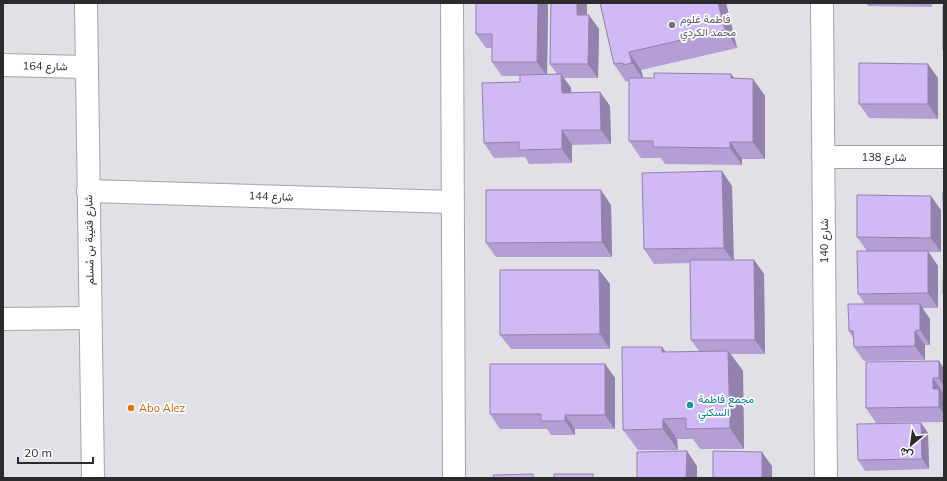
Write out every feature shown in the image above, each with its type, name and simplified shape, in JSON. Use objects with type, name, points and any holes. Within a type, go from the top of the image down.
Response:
[{"type":"street","name":"شارع قتيبة بن مُسلم","points":[[86,3],[92,478]]},
{"type":"street","points":[[452,3],[454,478]]},
{"type":"street","name":"شارع 140","points":[[822,3],[826,478]]},
{"type":"street","name":"شارع 164","points":[[3,65],[86,67]]},
{"type":"street","name":"شارع 138","points":[[823,157],[944,157]]},
{"type":"street","name":"شارع 144","points":[[88,190],[453,202]]},
{"type":"street","points":[[3,319],[90,318]]},
{"type":"building","points":[[476,3],[538,3],[537,62],[492,62],[492,34],[476,34]]},
{"type":"building","points":[[551,3],[577,3],[577,15],[589,15],[588,64],[550,64]]},
{"type":"building","name":"فاطمة غلوم محمد الكردي","points":[[600,3],[718,3],[725,30],[629,52],[632,63],[623,65],[623,63],[614,64]]},
{"type":"building","points":[[944,6],[944,50],[943,50]]},
{"type":"building","points":[[859,63],[928,64],[928,104],[859,104]]},
{"type":"building","points":[[654,73],[731,74],[731,78],[753,79],[753,142],[730,142],[730,148],[653,147],[653,141],[629,141],[629,78],[654,78]]},
{"type":"building","points":[[561,74],[562,93],[600,92],[601,130],[562,130],[562,149],[519,150],[519,142],[484,143],[482,83],[520,82],[520,75]]},
{"type":"building","points":[[722,171],[724,248],[644,249],[642,173]]},
{"type":"building","points":[[486,190],[601,190],[602,242],[486,243]]},
{"type":"building","points":[[943,192],[944,192],[944,238]]},
{"type":"building","points":[[857,195],[931,196],[931,238],[857,237]]},
{"type":"building","points":[[944,244],[944,293],[943,293]]},
{"type":"building","points":[[857,251],[928,251],[928,293],[858,294]]},
{"type":"building","points":[[690,260],[754,260],[755,340],[691,340]]},
{"type":"building","points":[[500,270],[599,270],[600,334],[500,335]]},
{"type":"building","points":[[848,304],[920,304],[920,330],[915,331],[915,346],[854,347],[853,331],[849,331]]},
{"type":"building","name":"مجمع فاطمة السكني","points":[[622,347],[662,347],[662,352],[728,351],[730,428],[686,429],[686,418],[663,419],[663,429],[623,430]]},
{"type":"building","points":[[939,361],[939,378],[933,378],[933,389],[939,389],[939,407],[866,408],[866,362]]},
{"type":"building","points":[[490,364],[605,364],[605,415],[565,415],[565,421],[541,421],[541,414],[490,414]]},
{"type":"building","points":[[921,423],[922,459],[858,460],[857,424]]},
{"type":"building","points":[[687,451],[686,478],[637,478],[637,452]]},
{"type":"building","points":[[713,451],[762,452],[762,478],[713,478]]},
{"type":"building","points":[[533,474],[533,478],[494,478],[493,475]]},
{"type":"building","points":[[554,474],[593,474],[593,478],[554,478]]},
{"type":"place","name":"فاطمة غلوم محمد الكردي","points":[[672,25]]},
{"type":"place","name":"مجمع فاطمة السكني","points":[[690,405]]},
{"type":"place","name":"Abo Alez","points":[[131,408]]}]
